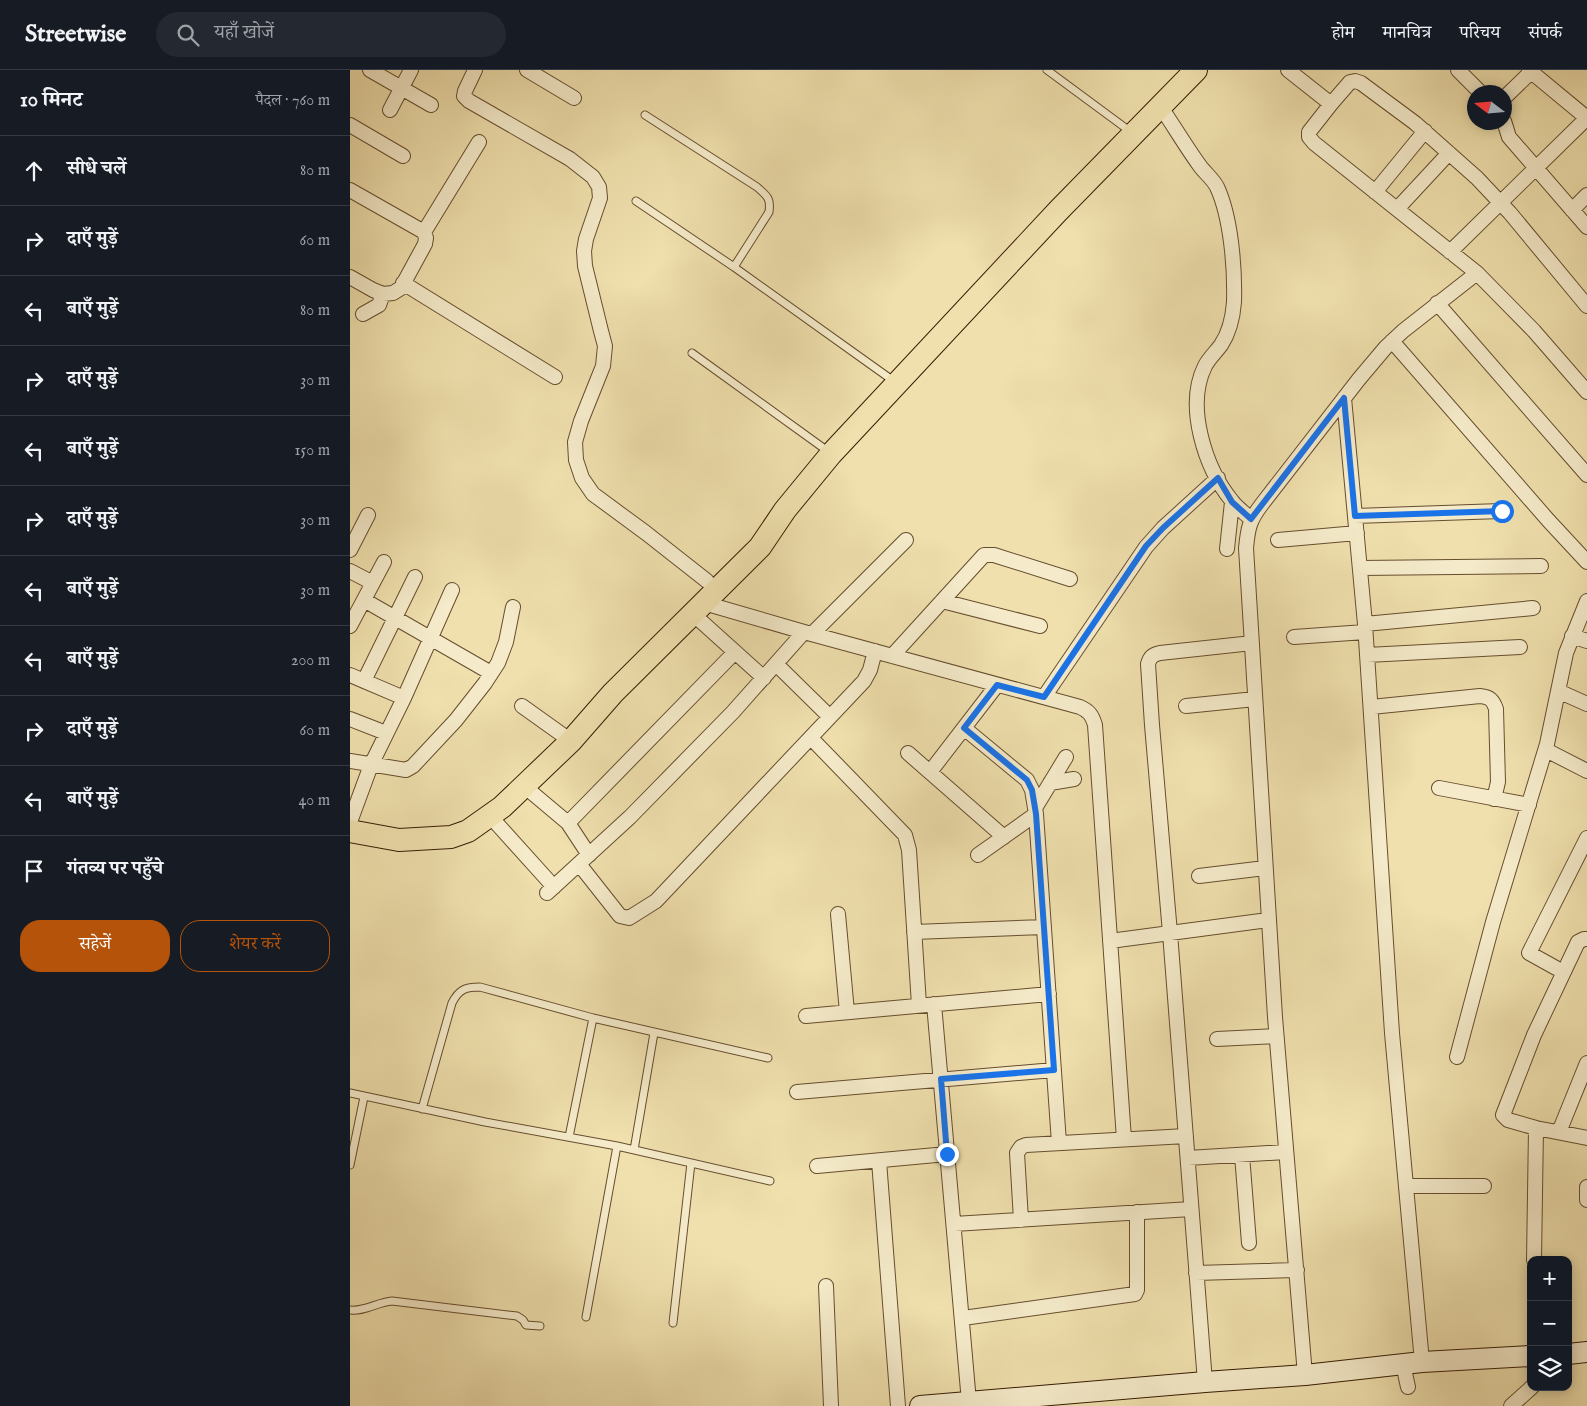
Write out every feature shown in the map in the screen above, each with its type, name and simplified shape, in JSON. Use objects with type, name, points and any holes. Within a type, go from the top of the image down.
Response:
[{"type":"main road","points":[[350,822],[430,829],[450,827],[463,822],[495,799],[566,738],[613,693],[701,599],[747,540],[785,510],[831,454],[897,383],[1058,211],[1196,70]]},
{"type":"main road","points":[[350,822],[399,840],[451,837],[468,831],[502,807],[524,786],[566,738],[701,599]]},
{"type":"main road","points":[[1572,1354],[1587,1352]]},
{"type":"main road","points":[[920,1406],[1306,1375],[1413,1363],[1527,1356]]},
{"type":"street","points":[[370,70],[431,105]]},
{"type":"street","points":[[390,110],[412,70]]},
{"type":"street","points":[[475,70],[464,96],[469,101],[570,159],[593,177],[599,187],[600,198],[586,239],[584,251],[585,266],[605,346],[603,366],[581,421],[575,442],[576,460],[582,478],[593,494],[646,533],[701,599],[735,652],[764,678]]},
{"type":"street","points":[[527,70],[574,98]]},
{"type":"street","points":[[1288,70],[1331,104]]},
{"type":"street","points":[[1458,70],[1473,85]]},
{"type":"street","points":[[1450,252],[1587,118],[1531,71],[1512,90]]},
{"type":"street","points":[[1587,306],[1501,202],[1477,178],[1415,122],[1361,83],[1350,82],[1309,132],[1309,137],[1314,143],[1477,273],[1534,332],[1587,392]]},
{"type":"street","points":[[1160,106],[1216,185],[1225,210],[1233,260],[1234,303],[1230,327],[1222,344],[1205,366],[1197,392],[1197,412],[1200,435],[1218,478],[1232,502],[1251,519]]},
{"type":"street","points":[[350,125],[403,156]]},
{"type":"street","points":[[1507,130],[1509,137],[1587,227]]},
{"type":"street","points":[[1375,192],[1425,131]]},
{"type":"street","points":[[424,232],[479,142]]},
{"type":"street","points":[[1397,209],[1449,153]]},
{"type":"street","points":[[350,190],[424,232],[426,238],[425,244],[403,283],[393,293],[383,294],[350,277]]},
{"type":"street","points":[[1572,210],[1587,195]]},
{"type":"street","points":[[1306,1375],[1276,1036],[1268,920],[1246,548],[1248,532],[1251,519],[1344,398],[1392,341],[1437,303],[1477,273]]},
{"type":"street","points":[[403,283],[555,377]]},
{"type":"street","points":[[363,314],[379,305],[383,294]]},
{"type":"street","points":[[1437,303],[1587,475]]},
{"type":"street","points":[[1392,341],[1587,562]]},
{"type":"street","points":[[1344,398],[1365,628],[1392,1033],[1406,1186],[1413,1363],[1408,1387]]},
{"type":"street","points":[[1044,697],[1146,546],[1218,478]]},
{"type":"street","points":[[1227,549],[1232,502]]},
{"type":"street","points":[[1355,516],[1502,511]]},
{"type":"street","points":[[350,550],[368,515]]},
{"type":"street","points":[[1278,540],[1357,533]]},
{"type":"street","points":[[490,816],[550,890],[644,803],[733,712],[776,664],[906,540]]},
{"type":"street","points":[[892,656],[984,555],[994,555],[1070,579]]},
{"type":"street","points":[[350,626],[384,562]]},
{"type":"street","points":[[1360,568],[1541,566]]},
{"type":"street","points":[[350,571],[373,582]]},
{"type":"street","points":[[364,681],[415,577]]},
{"type":"street","points":[[350,822],[371,765],[404,698],[452,590]]},
{"type":"street","points":[[701,599],[808,633],[1080,707],[1093,716],[1124,1139]]},
{"type":"street","points":[[364,600],[491,673]]},
{"type":"street","points":[[1457,1057],[1493,922],[1546,750],[1566,653],[1587,600]]},
{"type":"street","points":[[942,601],[1040,626]]},
{"type":"street","points":[[350,761],[406,770],[413,766],[456,720],[498,663],[506,642],[513,607]]},
{"type":"street","points":[[1294,637],[1533,608]]},
{"type":"street","points":[[1572,636],[1587,641]]},
{"type":"street","points":[[1205,1382],[1148,664],[1149,658],[1152,655],[1160,653],[1252,643]]},
{"type":"street","points":[[1367,655],[1520,647]]},
{"type":"street","points":[[524,786],[568,823],[584,859],[620,916],[629,918],[656,901],[864,682],[870,670],[875,651]]},
{"type":"street","points":[[568,823],[735,652]]},
{"type":"street","points":[[776,664],[830,717]]},
{"type":"street","points":[[350,675],[404,698]]},
{"type":"street","points":[[930,772],[997,685]]},
{"type":"street","points":[[1558,691],[1587,704]]},
{"type":"street","points":[[1370,707],[1480,696],[1488,697],[1494,702],[1496,709],[1498,782],[1494,799]]},
{"type":"street","points":[[1186,706],[1255,699]]},
{"type":"street","points":[[522,706],[566,738]]},
{"type":"street","points":[[350,719],[386,733]]},
{"type":"street","points":[[964,728],[1027,780],[1032,790],[1036,811],[1059,1143]]},
{"type":"street","points":[[810,738],[905,835],[909,850],[919,1005]]},
{"type":"street","points":[[1546,750],[1587,771]]},
{"type":"street","points":[[908,752],[1004,837]]},
{"type":"street","points":[[978,855],[1036,811],[1066,757]]},
{"type":"street","points":[[1050,783],[1074,779]]},
{"type":"street","points":[[1439,788],[1529,805]]},
{"type":"street","points":[[1556,968],[1529,953],[1587,838]]},
{"type":"street","points":[[1199,876],[1265,868]]},
{"type":"street","points":[[838,914],[846,1012]]},
{"type":"street","points":[[1110,941],[1268,920]]},
{"type":"street","points":[[914,932],[1044,926]]},
{"type":"street","points":[[1587,940],[1580,940],[1578,942],[1534,1035],[1503,1111],[1504,1118],[1508,1120],[1536,1128],[1587,1138]]},
{"type":"street","points":[[806,1016],[1049,994]]},
{"type":"street","points":[[934,1004],[970,1402]]},
{"type":"street","points":[[1217,1040],[1276,1036]]},
{"type":"street","points":[[1559,1132],[1587,1062]]},
{"type":"street","points":[[797,1092],[1054,1070]]},
{"type":"street","points":[[1534,1256],[1536,1128]]},
{"type":"street","points":[[1021,1220],[1016,1153],[1020,1147],[1026,1144],[1186,1136]]},
{"type":"street","points":[[1188,1158],[1286,1152]]},
{"type":"street","points":[[816,1166],[947,1154]]},
{"type":"street","points":[[1242,1155],[1249,1243]]},
{"type":"street","points":[[879,1161],[898,1406]]},
{"type":"street","points":[[1406,1186],[1484,1186]]},
{"type":"street","points":[[1587,1187],[1587,1200]]},
{"type":"street","points":[[954,1224],[1191,1209]]},
{"type":"street","points":[[963,1318],[1134,1294],[1137,1290],[1137,1212]]},
{"type":"street","points":[[1196,1273],[1296,1270]]},
{"type":"street","points":[[826,1286],[831,1406]]},
{"type":"street","points":[[1511,1406],[1528,1391]]},
{"type":"lane","points":[[1047,70],[1134,134]]},
{"type":"lane","points":[[645,115],[768,196],[770,212],[734,267]]},
{"type":"lane","points":[[636,201],[734,267],[897,383]]},
{"type":"lane","points":[[692,353],[831,454]]},
{"type":"lane","points":[[422,1109],[452,1003],[456,995],[464,989],[480,987],[593,1018],[768,1058]]},
{"type":"lane","points":[[569,1137],[593,1018]]},
{"type":"lane","points":[[634,1150],[654,1033]]},
{"type":"lane","points":[[350,1094],[616,1146],[770,1181]]},
{"type":"lane","points":[[350,1165],[364,1096]]},
{"type":"lane","points":[[586,1318],[616,1146]]},
{"type":"lane","points":[[673,1323],[691,1163]]},
{"type":"lane","points":[[350,1310],[359,1310],[382,1302],[398,1302],[518,1316],[526,1325],[540,1326]]},
{"type":"route","points":[[947,1154],[941,1079],[1054,1070],[1036,814],[1032,790],[1027,780],[964,728],[997,685],[1044,697],[1146,546],[1163,528],[1218,478],[1232,502],[1251,519],[1344,398],[1355,516],[1502,511]]}]
